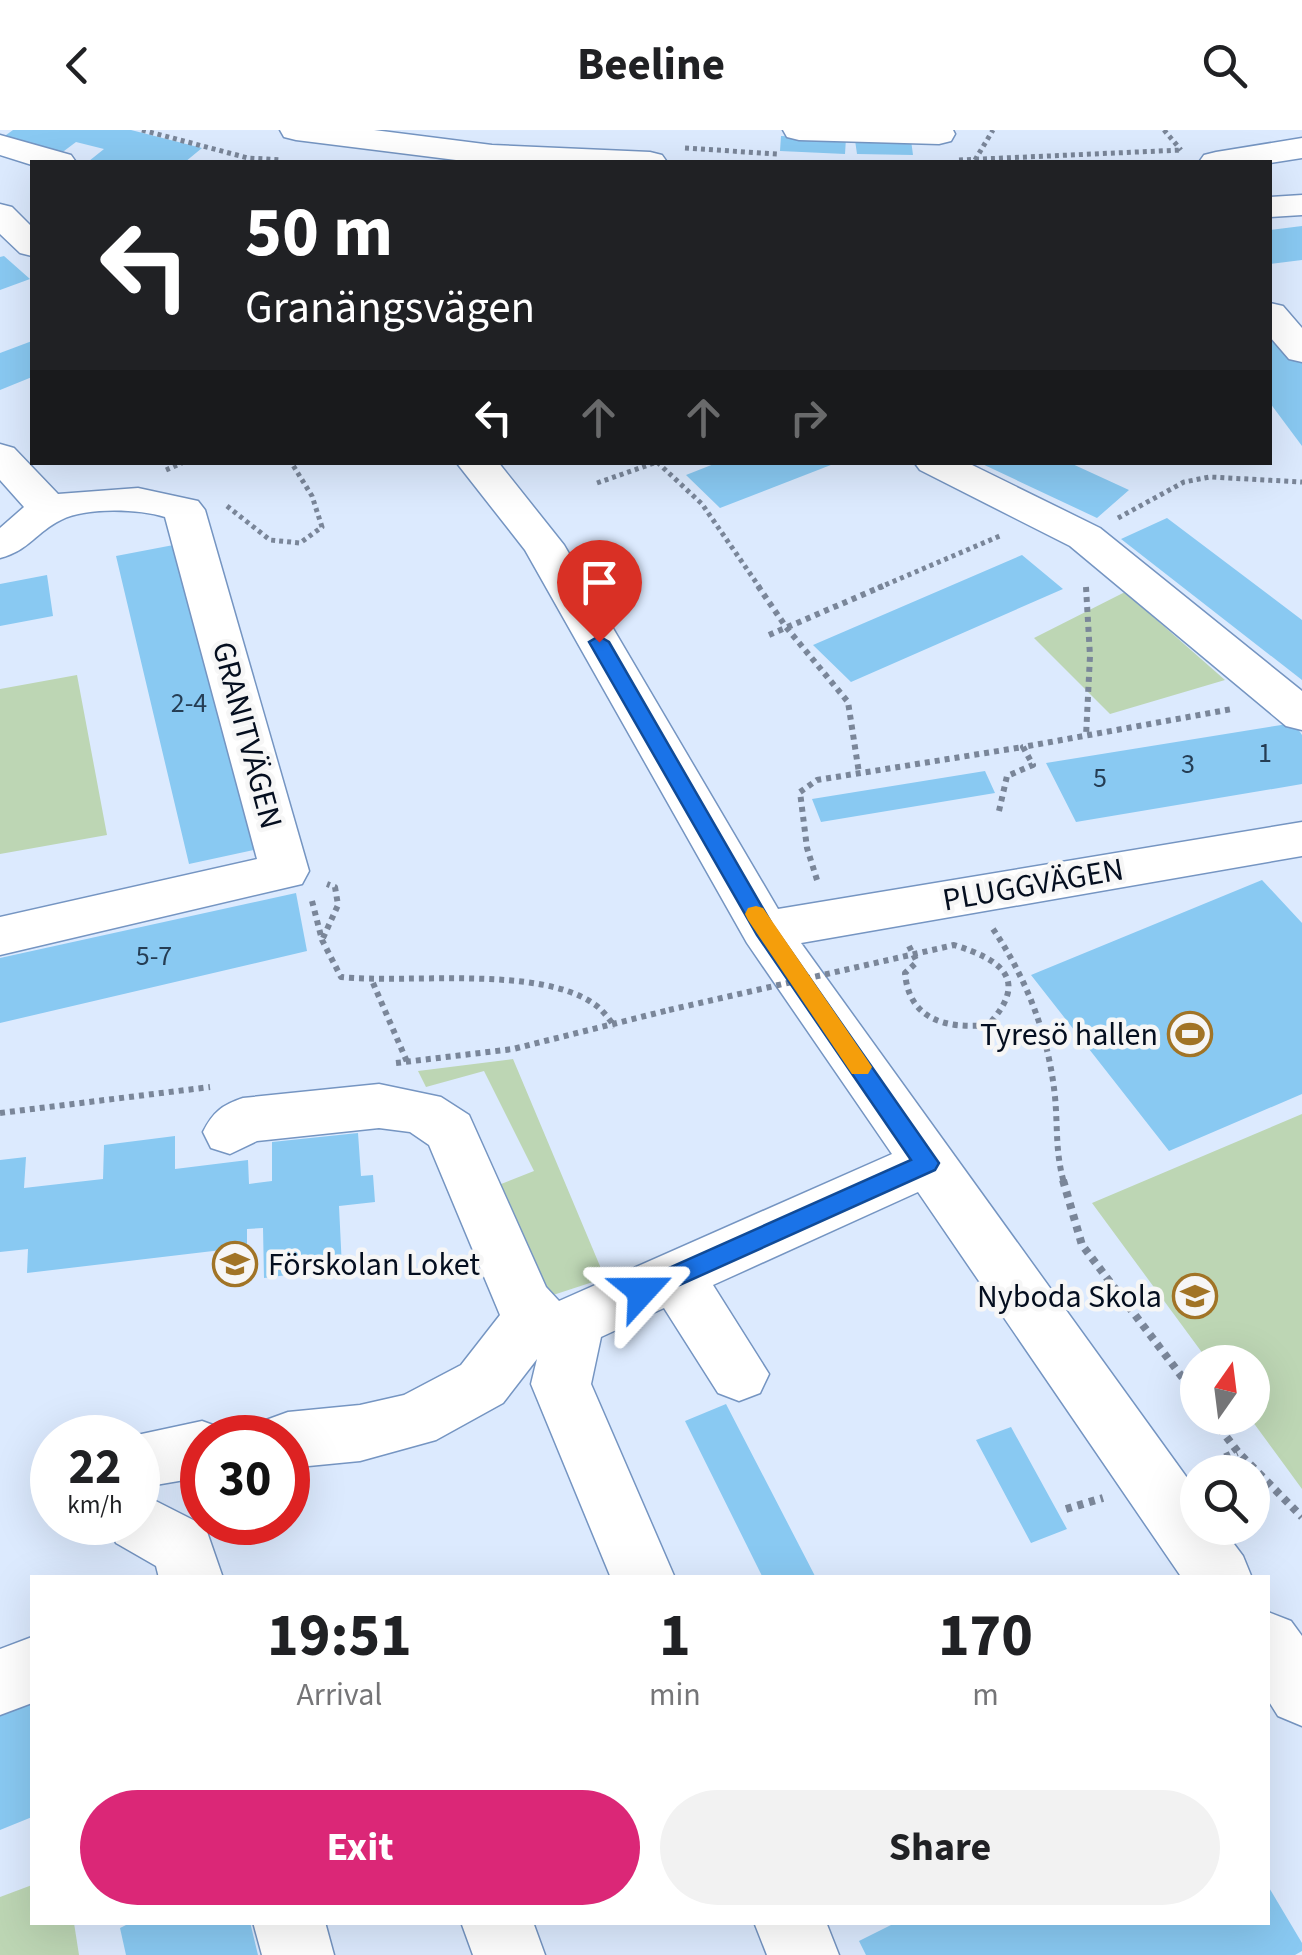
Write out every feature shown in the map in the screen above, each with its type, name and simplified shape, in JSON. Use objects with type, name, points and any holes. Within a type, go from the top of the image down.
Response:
[{"type":"street","points":[[799,130],[938,134]]},
{"type":"street","points":[[294,145],[339,143],[605,160]]},
{"type":"street","points":[[0,145],[53,160]]},
{"type":"street","points":[[1229,160],[1302,148]]},
{"type":"street","points":[[1272,160],[1302,159]]},
{"type":"street","points":[[1272,207],[1302,206]]},
{"type":"street","points":[[0,214],[30,244]]},
{"type":"street","points":[[1272,316],[1302,351]]},
{"type":"street","points":[[0,456],[49,509],[31,526],[0,545]]},
{"type":"street","points":[[478,465],[543,545],[764,930],[1218,1575]]},
{"type":"street","points":[[940,465],[1086,540],[1292,708]]},
{"type":"street","name":"GRANITVÄGEN","points":[[0,936],[285,871],[184,510],[156,500],[128,499],[49,509]]},
{"type":"street","name":"PLUGGVÄGEN","points":[[764,930],[1302,839]]},
{"type":"street","points":[[230,1132],[243,1120],[378,1106],[422,1112],[450,1132],[524,1304],[552,1333],[560,1384],[642,1575]]},
{"type":"street","points":[[310,1438],[360,1433],[415,1420],[482,1384],[575,1321],[927,1163]]},
{"type":"street","points":[[675,1276],[739,1374]]},
{"type":"street","points":[[160,1534],[183,1547],[190,1575]]},
{"type":"street","points":[[1270,1647],[1302,1693]]},
{"type":"street","points":[[0,1682],[30,1671]]},
{"type":"street","points":[[290,1925],[298,1955]]},
{"type":"street","points":[[499,1925],[509,1955]]},
{"type":"street","points":[[791,1925],[804,1955]]},
{"type":"path","points":[[142,130],[248,158],[294,145]]},
{"type":"path","points":[[975,160],[992,130]]},
{"type":"path","points":[[1164,130],[1181,150]]},
{"type":"path","points":[[168,468],[176,465]]},
{"type":"path","points":[[597,483],[648,465]]},
{"type":"path","points":[[660,465],[702,504],[786,627],[848,702],[858,773]]},
{"type":"path","points":[[1086,736],[1090,656],[1086,540],[1184,482],[1210,477],[1302,482]]},
{"type":"path","points":[[768,635],[1038,516]]},
{"type":"path","points":[[819,885],[807,848],[800,792],[817,780],[1086,736],[1292,708]]},
{"type":"path","points":[[999,811],[1006,776],[1033,765],[1023,747]]},
{"type":"path","points":[[308,888],[322,940],[341,977],[373,983],[534,982],[580,991],[607,1010],[615,1026]]},
{"type":"path","points":[[971,894],[1016,963],[1034,1006],[1054,1097],[1056,1152],[1082,1244],[1180,1374]]},
{"type":"path","points":[[669,1010],[954,945],[983,953],[1001,966],[1012,984],[1011,998],[988,1025],[961,1029],[938,1024],[917,1010],[904,992],[905,973],[917,962]]},
{"type":"path","points":[[373,983],[408,1062],[422,1112]]},
{"type":"path","points":[[1225,1435],[1302,1516]]},
{"type":"path","points":[[1231,1455],[1238,1452]]},
{"type":"path","points":[[1066,1510],[1107,1496]]},
{"type":"green space","points":[[1125,592],[1225,680],[1110,714],[1034,638]]},
{"type":"green space","points":[[77,675],[107,835],[0,854],[0,689]]},
{"type":"green space","points":[[513,1059],[605,1278],[544,1298],[496,1186],[534,1171],[484,1071],[426,1087],[418,1071]]},
{"type":"green space","points":[[1302,1114],[1302,1489],[1262,1435],[1270,1435],[1270,1345],[1196,1345],[1092,1203]]},
{"type":"green space","points":[[30,1886],[30,1925],[74,1925],[79,1955],[0,1955],[0,1897]]},
{"type":"building","points":[[13,130],[131,130],[202,148],[187,160],[90,160],[104,149],[76,142],[60,154],[2,138]]},
{"type":"building","points":[[781,136],[846,138],[845,154],[780,151]]},
{"type":"building","points":[[855,140],[911,140],[913,155],[857,154]]},
{"type":"building","points":[[1302,226],[1302,260],[1272,264],[1272,230]]},
{"type":"building","points":[[4,256],[30,279],[0,290],[0,257]]},
{"type":"building","points":[[1272,335],[1302,359],[1302,446],[1272,406]]},
{"type":"building","points":[[30,342],[30,378],[0,390],[0,353]]},
{"type":"building","points":[[711,465],[831,465],[720,508],[686,475]]},
{"type":"building","points":[[984,465],[1075,465],[1129,490],[1097,518]]},
{"type":"building","points":[[1167,518],[1302,620],[1302,680],[1121,539]]},
{"type":"building","points":[[184,543],[267,847],[189,864],[116,556]]},
{"type":"building","points":[[1022,555],[1063,589],[851,682],[813,645]]},
{"type":"building","points":[[47,575],[53,616],[0,626],[0,584]]},
{"type":"building","points":[[1294,723],[1302,735],[1302,784],[1076,822],[1046,763]]},
{"type":"building","points":[[985,771],[995,793],[821,822],[812,799]]},
{"type":"building","name":"Tyresö hallen","points":[[1262,880],[1302,923],[1302,1094],[1169,1151],[1031,975]]},
{"type":"building","points":[[296,893],[307,951],[0,1023],[0,958]]},
{"type":"building","points":[[358,1133],[361,1176],[373,1175],[375,1202],[339,1206],[342,1268],[264,1278],[263,1228],[247,1229],[247,1247],[27,1273],[28,1249],[0,1252],[0,1160],[26,1157],[24,1188],[103,1179],[104,1145],[175,1136],[175,1169],[248,1160],[249,1184],[272,1181],[272,1142]]},
{"type":"building","points":[[726,1404],[814,1575],[762,1575],[685,1421]]},
{"type":"building","points":[[1011,1427],[1067,1529],[1031,1543],[976,1440]]},
{"type":"building","points":[[30,1704],[30,1818],[0,1830],[0,1716]]},
{"type":"building","points":[[1270,1889],[1302,1943],[1302,1951],[1295,1955],[866,1955],[859,1941],[891,1925],[1270,1925]]},
{"type":"building","points":[[251,1925],[258,1955],[126,1955],[120,1928]]},
{"type":"slow traffic","points":[[756,914],[860,1067]]},
{"type":"place","name":"Tyresö hallen","points":[[1190,1034]]},
{"type":"place","name":"Förskolan Loket","points":[[235,1264]]},
{"type":"place","name":"Nyboda Skola","points":[[1195,1296]]},
{"type":"route","points":[[599,642],[764,930],[927,1163],[642,1291]]}]
